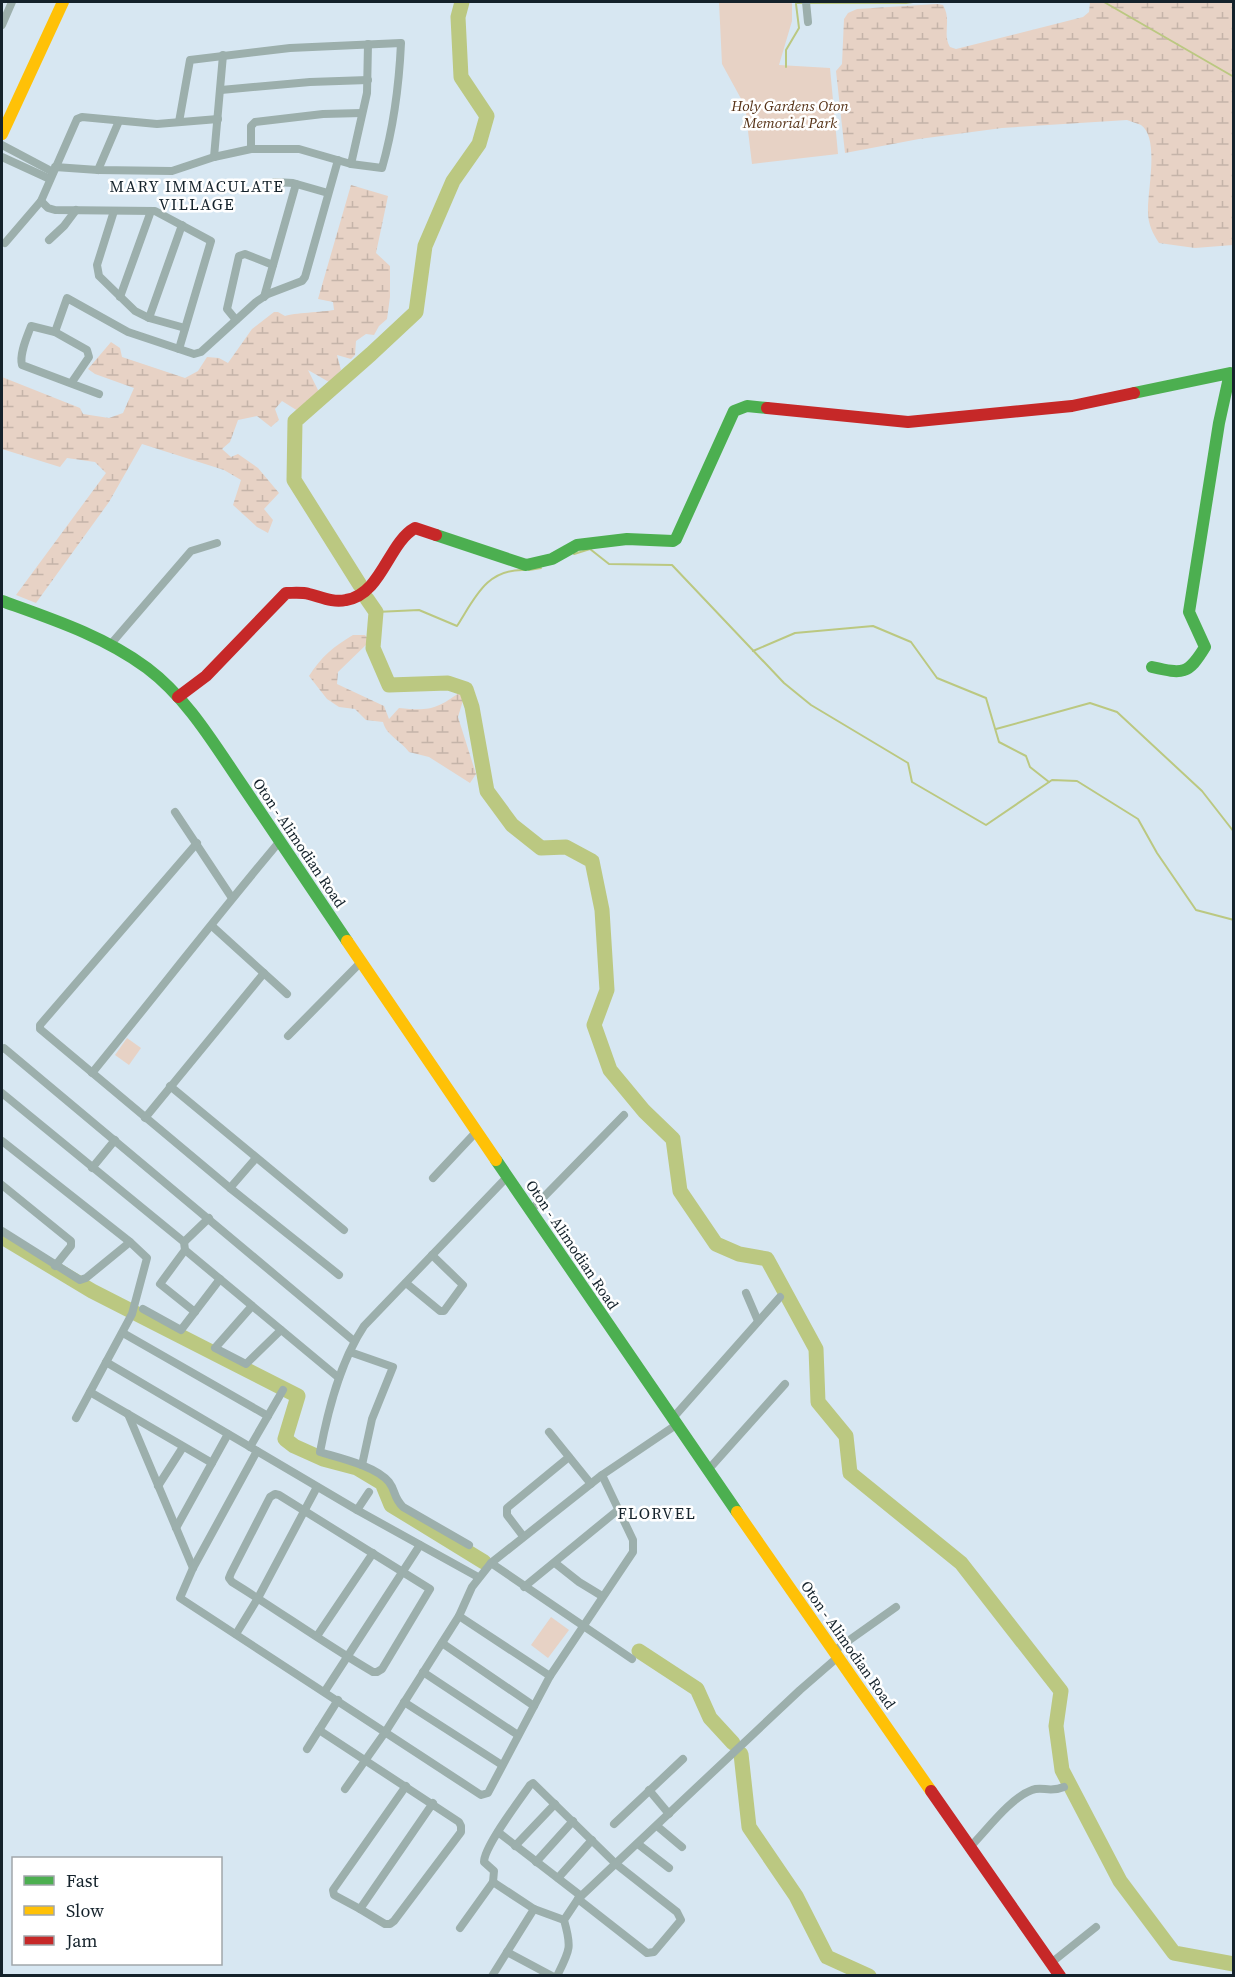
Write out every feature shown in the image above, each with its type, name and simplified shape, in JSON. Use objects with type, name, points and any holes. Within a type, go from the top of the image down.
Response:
[{"type":"main road","points":[[2,135],[63,2]]},
{"type":"main road","points":[[178,697],[206,676],[286,592],[304,593],[335,600],[351,599],[386,567],[396,544],[407,532],[415,528],[526,565],[552,559],[577,545],[627,539],[673,541],[734,411],[739,408],[747,406],[908,422],[1072,406],[1232,372],[1219,423],[1189,612],[1192,624],[1203,639],[1205,647],[1192,669],[1181,673],[1152,667]]},
{"type":"main road","name":"Oton - Alimodian Road","points":[[2,601],[71,627],[110,645],[145,667],[178,697],[209,737],[674,1422],[1060,1976]]},
{"type":"street","points":[[2,25],[12,2]]},
{"type":"street","points":[[806,4],[808,22]]},
{"type":"street","points":[[2,157],[53,173],[98,170],[172,171],[214,157],[251,149],[305,150],[351,164],[382,168],[398,93],[401,43],[291,48],[194,59],[189,63],[179,122]]},
{"type":"street","points":[[351,164],[367,93],[368,44]]},
{"type":"street","points":[[214,157],[224,55]]},
{"type":"street","points":[[221,90],[310,82],[368,80]]},
{"type":"street","points":[[251,149],[251,126],[255,122],[323,114],[362,113]]},
{"type":"street","points":[[5,243],[41,201],[77,119],[82,117],[157,124],[218,119]]},
{"type":"street","points":[[98,170],[119,121]]},
{"type":"street","points":[[2,145],[53,173]]},
{"type":"street","points":[[55,332],[67,298],[128,332],[194,354],[201,352],[264,297],[297,284],[305,277],[338,160]]},
{"type":"street","points":[[275,182],[296,184],[328,193]]},
{"type":"street","points":[[264,297],[296,184]]},
{"type":"street","points":[[41,201],[48,208],[155,211],[211,241],[179,349]]},
{"type":"street","points":[[49,240],[76,210]]},
{"type":"street","points":[[114,211],[97,265],[99,276],[135,311],[149,318],[185,328]]},
{"type":"street","points":[[120,297],[151,211]]},
{"type":"street","points":[[149,318],[182,225]]},
{"type":"street","points":[[236,320],[227,309],[239,256],[245,254],[273,265]]},
{"type":"street","points":[[72,382],[89,357],[87,350],[55,332],[31,326],[21,364],[99,394]]},
{"type":"street","points":[[110,645],[191,551],[217,543]]},
{"type":"street","points":[[176,812],[232,897]]},
{"type":"street","points":[[92,1073],[212,926],[232,897],[280,841]]},
{"type":"street","points":[[197,843],[40,1025],[40,1029],[230,1188],[339,1275]]},
{"type":"street","points":[[212,926],[287,994]]},
{"type":"street","points":[[288,1036],[361,962]]},
{"type":"street","points":[[145,1118],[264,974]]},
{"type":"street","points":[[2,1049],[4,1048],[115,1140],[354,1341]]},
{"type":"street","points":[[170,1086],[344,1230]]},
{"type":"street","points":[[2,1093],[339,1378]]},
{"type":"street","points":[[531,1210],[624,1115]]},
{"type":"street","points":[[433,1178],[477,1131]]},
{"type":"street","points":[[93,1168],[115,1140]]},
{"type":"street","points":[[2,1141],[146,1256],[147,1261],[136,1310],[76,1418]]},
{"type":"street","points":[[230,1188],[256,1158]]},
{"type":"street","points":[[469,1545],[403,1507],[396,1500],[389,1482],[362,1465],[320,1452],[339,1378],[354,1341],[364,1326],[508,1176]]},
{"type":"street","points":[[2,1185],[71,1240],[71,1246],[55,1266]]},
{"type":"street","points":[[195,1312],[160,1284],[185,1246],[209,1218]]},
{"type":"street","points":[[2,1231],[80,1280],[84,1280],[130,1242]]},
{"type":"street","points":[[406,1283],[440,1311],[444,1311],[463,1285],[432,1255]]},
{"type":"street","points":[[136,1310],[181,1330],[220,1279]]},
{"type":"street","points":[[746,1293],[758,1321]]},
{"type":"street","points":[[345,1789],[386,1731],[459,1616],[478,1577],[491,1563],[524,1536],[674,1422],[780,1297]]},
{"type":"street","points":[[252,1306],[215,1348],[246,1364],[281,1330]]},
{"type":"street","points":[[123,1333],[268,1416]]},
{"type":"street","points":[[350,1352],[393,1367],[372,1419],[362,1465]]},
{"type":"street","points":[[106,1362],[317,1487],[478,1577]]},
{"type":"street","points":[[708,1470],[785,1384]]},
{"type":"street","points":[[283,1390],[268,1416],[180,1598],[481,1795],[488,1793],[550,1676],[633,1552],[634,1546],[602,1475]]},
{"type":"street","points":[[90,1392],[212,1463]]},
{"type":"street","points":[[128,1414],[193,1568]]},
{"type":"street","points":[[549,1431],[591,1484]]},
{"type":"street","points":[[176,1528],[228,1434]]},
{"type":"street","points":[[158,1486],[183,1446]]},
{"type":"street","points":[[524,1536],[507,1515],[507,1508],[569,1457]]},
{"type":"street","points":[[236,1634],[258,1598],[317,1487]]},
{"type":"street","points":[[357,1510],[369,1492]]},
{"type":"street","points":[[275,1494],[373,1553],[430,1589],[378,1672],[373,1672],[347,1657],[229,1578],[270,1497],[275,1494]]},
{"type":"street","points":[[524,1587],[618,1510]]},
{"type":"street","points":[[325,1691],[420,1545]]},
{"type":"street","points":[[317,1636],[373,1553]]},
{"type":"street","points":[[491,1563],[632,1659]]},
{"type":"street","points":[[555,1563],[602,1596]]},
{"type":"street","points":[[564,1920],[580,1898],[836,1654],[896,1607]]},
{"type":"street","points":[[459,1616],[550,1676]]},
{"type":"street","points":[[442,1643],[534,1706]]},
{"type":"street","points":[[423,1672],[518,1735]]},
{"type":"street","points":[[307,1749],[338,1700]]},
{"type":"street","points":[[404,1702],[502,1765]]},
{"type":"street","points":[[319,1730],[433,1803],[459,1822],[461,1826],[461,1832],[394,1921],[385,1924],[334,1895],[333,1890],[406,1786]]},
{"type":"street","points":[[614,1824],[683,1759]]},
{"type":"street","points":[[460,1928],[493,1882],[494,1871],[484,1860],[498,1832],[530,1785],[534,1783],[616,1864],[680,1916],[681,1920],[654,1952],[647,1953],[558,1878],[498,1832]]},
{"type":"street","points":[[970,1847],[1016,1800],[1029,1791],[1036,1788],[1054,1791],[1064,1787]]},
{"type":"street","points":[[649,1791],[669,1814]]},
{"type":"street","points":[[360,1909],[433,1803]]},
{"type":"street","points":[[515,1846],[555,1804]]},
{"type":"street","points":[[536,1862],[573,1821]]},
{"type":"street","points":[[657,1826],[682,1847]]},
{"type":"street","points":[[558,1878],[592,1840]]},
{"type":"street","points":[[638,1844],[669,1868]]},
{"type":"street","points":[[493,1882],[534,1909],[564,1920]]},
{"type":"street","points":[[492,1976],[534,1909]]},
{"type":"street","points":[[557,1976],[569,1952],[570,1941],[564,1920]]},
{"type":"street","points":[[1051,1963],[1096,1927]]},
{"type":"street","points":[[507,1952],[552,1976]]},
{"type":"green space","name":"Holy Gardens Oton Memorial Park","points":[[719,2],[792,2],[792,21],[779,65],[830,68],[838,154],[752,164],[745,106],[722,64]]},
{"type":"green space","points":[[1090,2],[1233,2],[1233,245],[1195,248],[1159,243],[1151,229],[1148,216],[1150,141],[1141,125],[1127,120],[1002,128],[919,139],[845,153],[836,71],[842,64],[844,19],[848,13],[857,9],[943,5],[947,16],[948,42],[950,47],[956,49],[1083,17],[1089,12]]},
{"type":"green space","points":[[351,185],[388,196],[376,253],[390,266],[387,319],[374,335],[366,334],[356,341],[355,355],[351,359],[337,355],[341,370],[329,382],[308,370],[324,402],[306,416],[282,401],[275,409],[279,420],[271,427],[257,416],[238,420],[230,442],[222,449],[231,457],[238,454],[258,468],[279,493],[264,509],[273,520],[268,533],[257,527],[233,505],[241,480],[224,470],[142,444],[109,502],[36,603],[16,595],[106,473],[95,462],[67,458],[60,467],[2,449],[2,377],[80,408],[83,414],[109,418],[123,413],[134,388],[95,374],[88,369],[111,342],[120,348],[122,357],[185,378],[198,371],[207,357],[219,358],[228,363],[252,329],[274,312],[285,316],[334,310],[333,302],[318,299]]},
{"type":"green space","points":[[353,635],[365,635],[370,641],[338,672],[337,684],[384,706],[389,719],[399,708],[431,708],[444,703],[460,692],[464,697],[458,717],[476,774],[470,783],[429,757],[409,752],[387,731],[383,722],[366,720],[355,709],[339,707],[327,699],[309,676],[328,653]]},
{"type":"green space","points":[[127,1038],[141,1048],[129,1065],[115,1055]]},
{"type":"green space","points":[[551,1617],[569,1630],[548,1658],[531,1645]]},
{"type":"waterway","points":[[360,585],[294,480],[295,421],[416,312],[425,246],[453,181],[479,144],[487,116],[461,77],[458,17],[462,2]]},
{"type":"waterway","points":[[808,3],[913,2]]},
{"type":"waterway","points":[[1104,2],[1234,77]]},
{"type":"waterway","points":[[796,3],[802,3]]},
{"type":"waterway","points":[[786,67],[786,50],[799,28],[796,4]]},
{"type":"waterway","points":[[574,554],[590,549],[609,564],[672,565],[784,683],[811,705],[908,763],[912,782],[986,825],[1052,780],[1077,781],[1138,819],[1157,853],[1196,910],[1234,920]]},
{"type":"waterway","points":[[529,570],[541,568]]},
{"type":"waterway","points":[[376,612],[419,610],[457,626],[476,596],[491,580],[500,574],[524,570]]},
{"type":"waterway","points":[[367,599],[376,612],[373,648],[389,685],[448,683],[466,689],[472,707],[487,791],[512,825],[541,848],[566,847],[592,861],[602,910],[607,990],[594,1025],[610,1070],[644,1111],[673,1139],[680,1191],[716,1244],[739,1254],[767,1259],[816,1349],[818,1402],[846,1436],[850,1473],[961,1563],[1061,1691],[1056,1726],[1062,1770],[1120,1881],[1174,1953],[1234,1964]]},
{"type":"waterway","points":[[753,651],[795,633],[873,626],[911,642],[937,678],[986,698],[999,742],[1026,756],[1030,767],[1049,782]]},
{"type":"waterway","points":[[996,729],[1090,703],[1117,712],[1202,791],[1234,832]]},
{"type":"waterway","points":[[2,1237],[92,1291],[298,1396],[285,1439],[294,1446],[323,1459],[357,1468],[382,1483],[391,1505],[484,1562]]},
{"type":"waterway","points":[[639,1651],[697,1689],[710,1718],[733,1743]]},
{"type":"waterway","points":[[741,1754],[749,1827],[796,1896],[827,1957],[869,1976]]},
{"type":"traffic: fast","points":[[1134,393],[1230,373],[1219,423],[1189,612],[1205,647],[1194,663],[1184,670],[1171,671],[1152,667]]},
{"type":"traffic: fast","points":[[436,535],[526,565],[552,559],[577,545],[627,539],[673,541],[676,539],[734,411],[747,406],[767,408]]},
{"type":"traffic: fast","points":[[2,601],[95,637],[147,668],[175,693],[210,738],[347,941]]},
{"type":"traffic: fast","points":[[496,1160],[737,1512]]},
{"type":"traffic: slow","points":[[2,134],[63,2]]},
{"type":"traffic: slow","points":[[347,941],[496,1160]]},
{"type":"traffic: slow","points":[[737,1512],[931,1791]]},
{"type":"traffic: jam","points":[[767,408],[908,422],[1072,406],[1134,393]]},
{"type":"traffic: jam","points":[[178,697],[206,676],[286,593],[306,593],[336,601],[358,596],[377,579],[406,535],[415,528],[436,535]]},
{"type":"traffic: jam","points":[[931,1791],[1060,1976]]},
{"type":"district","name":"MARY IMMACULATE VILLAGE","points":[[197,195]]},
{"type":"district","name":"FLORVEL","points":[[657,1513]]}]
